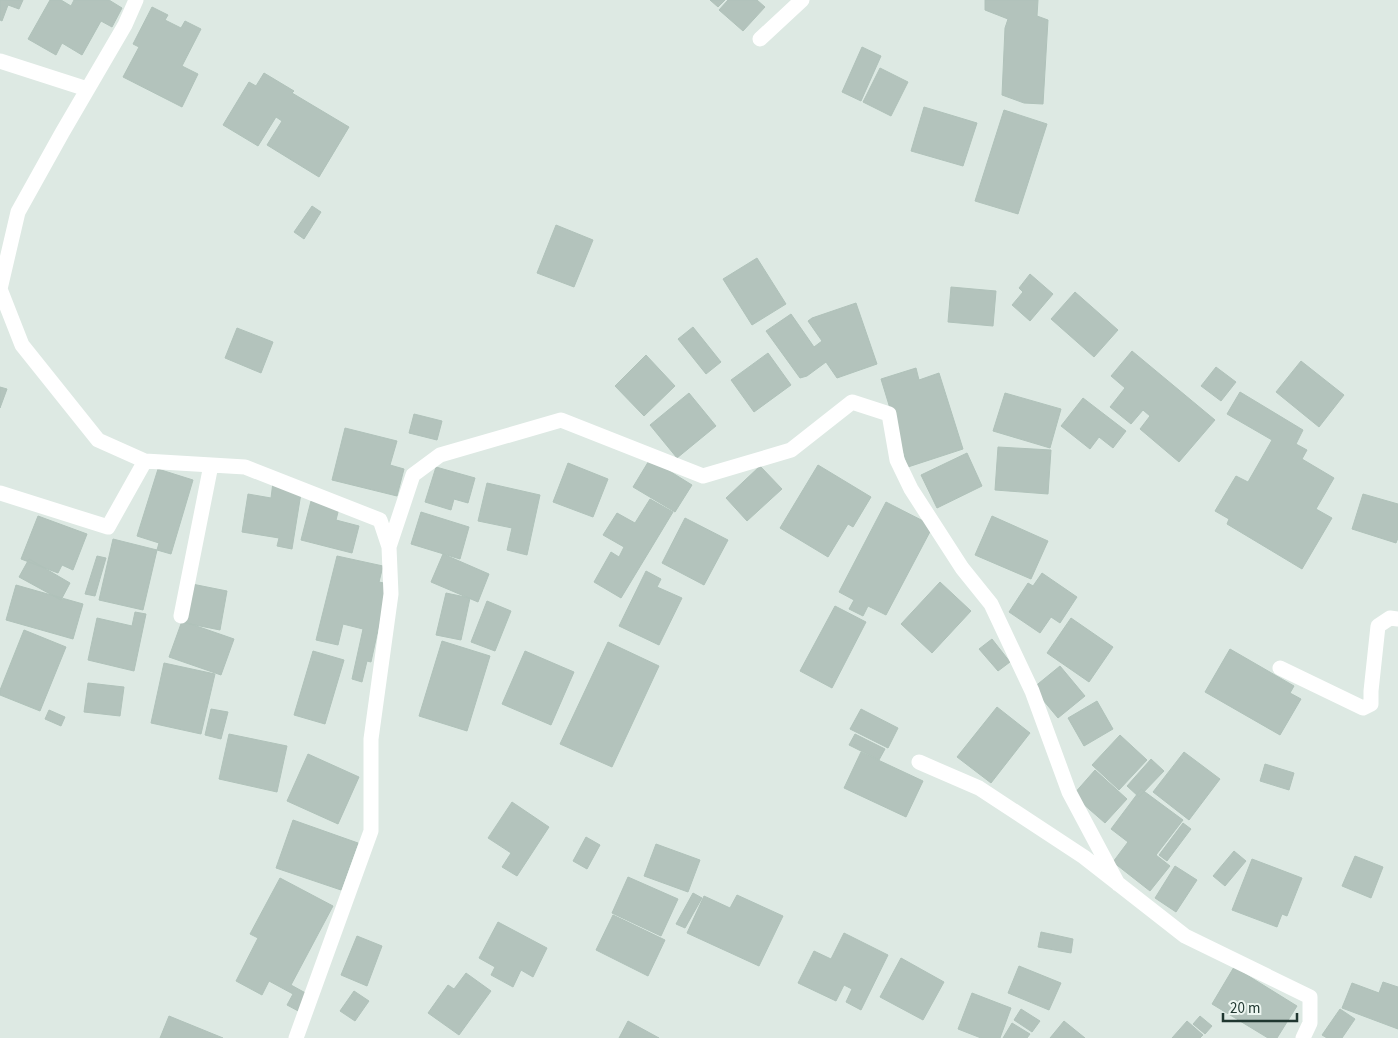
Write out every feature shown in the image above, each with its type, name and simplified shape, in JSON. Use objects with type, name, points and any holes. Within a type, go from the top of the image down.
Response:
[{"type":"street","points":[[136,0],[125,25],[18,212],[0,289],[22,344],[98,440],[144,461],[245,467],[380,520],[390,547]]},
{"type":"street","points":[[760,39],[802,0]]},
{"type":"street","points":[[0,61],[88,89]]},
{"type":"street","points":[[296,1038],[371,831],[371,738],[391,594],[390,547],[413,475],[440,454],[562,420],[703,476],[791,450],[852,402],[889,414],[898,460],[911,489],[962,568],[991,604],[1032,691],[1069,792],[1118,884]]},
{"type":"street","points":[[0,493],[108,527],[144,461]]},
{"type":"street","points":[[181,616],[211,465]]},
{"type":"street","points":[[1280,668],[1363,708],[1371,704],[1378,626],[1390,618],[1398,619]]},
{"type":"street","points":[[918,762],[979,788],[1084,857],[1185,936],[1310,997],[1310,1023],[1303,1038]]},
{"type":"building","points":[[0,0],[23,0],[19,9],[8,5],[2,21],[0,20]]},
{"type":"building","points":[[50,0],[61,0],[71,6],[74,0],[109,0],[122,8],[112,27],[101,21],[82,55],[62,43],[56,55],[28,39]]},
{"type":"building","points":[[710,0],[725,0],[718,7]]},
{"type":"building","points":[[728,0],[757,0],[765,7],[743,31],[719,10]]},
{"type":"building","points":[[985,0],[1038,0],[1037,16],[1048,20],[1043,104],[1024,103],[1002,95],[1005,28],[1008,19],[985,10]]},
{"type":"building","points":[[152,7],[168,15],[165,20],[181,28],[185,21],[201,29],[182,66],[198,74],[182,107],[123,77],[139,47],[133,44]]},
{"type":"building","points":[[862,47],[881,56],[861,101],[842,92]]},
{"type":"building","points":[[880,68],[908,82],[891,116],[863,102]]},
{"type":"building","points":[[264,73],[294,91],[292,93],[349,127],[319,177],[267,145],[282,121],[276,117],[258,146],[223,125],[249,82],[256,86]]},
{"type":"building","points":[[924,107],[977,123],[963,166],[911,151]]},
{"type":"building","points":[[1004,110],[1047,124],[1018,214],[975,201]]},
{"type":"building","points":[[312,206],[321,212],[304,239],[294,232]]},
{"type":"building","points":[[556,225],[593,240],[574,287],[537,273]]},
{"type":"building","points":[[757,258],[786,304],[752,325],[723,279]]},
{"type":"building","points":[[1030,274],[1053,294],[1030,321],[1012,305],[1023,292],[1019,288]]},
{"type":"building","points":[[951,287],[996,291],[993,326],[948,322]]},
{"type":"building","points":[[1075,292],[1118,330],[1094,357],[1051,319]]},
{"type":"building","points":[[856,303],[877,364],[837,378],[826,362],[807,376],[800,378],[766,331],[791,314],[814,347],[822,341],[808,321]]},
{"type":"building","points":[[693,327],[721,362],[706,374],[678,339]]},
{"type":"building","points":[[237,328],[273,342],[261,373],[225,358]]},
{"type":"building","points":[[1132,351],[1215,420],[1179,462],[1140,429],[1150,416],[1143,410],[1131,424],[1110,407],[1125,388],[1111,376]]},
{"type":"building","points":[[768,353],[791,385],[754,412],[731,380]]},
{"type":"building","points":[[646,355],[675,386],[644,416],[615,386]]},
{"type":"building","points":[[1301,361],[1344,395],[1319,427],[1276,392]]},
{"type":"building","points":[[1216,367],[1236,382],[1221,401],[1201,386]]},
{"type":"building","points":[[916,368],[919,380],[939,373],[963,449],[908,467],[881,379]]},
{"type":"building","points":[[0,387],[7,389],[0,408]]},
{"type":"building","points":[[1240,392],[1303,430],[1296,444],[1307,450],[1302,459],[1334,478],[1316,509],[1332,518],[1302,569],[1227,524],[1229,519],[1215,511],[1236,476],[1248,482],[1272,440],[1227,414]]},
{"type":"building","points":[[689,393],[716,426],[677,458],[650,425]]},
{"type":"building","points":[[1005,393],[1061,409],[1050,448],[993,431]]},
{"type":"building","points":[[1083,398],[1126,431],[1113,448],[1099,437],[1090,449],[1061,426]]},
{"type":"building","points":[[414,414],[442,421],[437,440],[409,433]]},
{"type":"building","points":[[345,428],[397,441],[390,465],[404,469],[397,496],[332,480]]},
{"type":"building","points":[[998,447],[1051,450],[1048,494],[995,490]]},
{"type":"building","points":[[967,453],[982,486],[937,508],[921,475]]},
{"type":"building","points":[[650,459],[692,485],[675,512],[633,487]]},
{"type":"building","points":[[568,463],[608,479],[593,517],[553,502]]},
{"type":"building","points":[[818,465],[871,497],[853,527],[848,524],[828,557],[780,528]]},
{"type":"building","points":[[760,466],[782,489],[747,521],[726,498]]},
{"type":"building","points":[[436,467],[475,478],[468,503],[454,499],[451,510],[425,502]]},
{"type":"building","points":[[158,469],[193,480],[171,554],[157,550],[159,543],[137,536]]},
{"type":"building","points":[[273,482],[302,487],[292,549],[277,546],[279,538],[242,532],[248,494],[271,498]]},
{"type":"building","points":[[487,483],[540,495],[527,555],[507,550],[512,528],[478,521]]},
{"type":"building","points":[[1363,494],[1398,504],[1398,538],[1396,543],[1352,529]]},
{"type":"building","points":[[650,499],[673,512],[621,598],[594,582],[611,552],[619,557],[624,547],[603,535],[617,513],[635,523]]},
{"type":"building","points":[[311,501],[339,508],[336,520],[359,526],[352,553],[301,540]]},
{"type":"building","points":[[886,502],[933,526],[886,615],[868,606],[863,616],[849,609],[854,600],[839,592]]},
{"type":"building","points":[[421,512],[469,527],[460,559],[411,544]]},
{"type":"building","points":[[38,516],[87,534],[73,570],[62,565],[58,573],[21,559]]},
{"type":"building","points":[[992,516],[1048,541],[1031,579],[975,555]]},
{"type":"building","points":[[685,518],[728,540],[704,585],[662,563]]},
{"type":"building","points":[[113,539],[157,550],[143,610],[99,600]]},
{"type":"building","points":[[443,554],[489,574],[478,602],[431,582]]},
{"type":"building","points":[[97,556],[106,558],[95,596],[85,594]]},
{"type":"building","points":[[337,556],[383,566],[379,582],[388,584],[371,662],[367,661],[362,682],[352,679],[363,629],[343,624],[338,645],[316,640]]},
{"type":"building","points":[[29,559],[70,583],[61,600],[19,577]]},
{"type":"building","points":[[646,571],[661,579],[657,587],[682,598],[659,645],[619,626]]},
{"type":"building","points":[[1042,573],[1077,597],[1060,623],[1051,617],[1040,633],[1009,612],[1028,583],[1033,586]]},
{"type":"building","points":[[940,582],[971,611],[932,653],[901,624]]},
{"type":"building","points":[[192,584],[227,591],[220,630],[185,623]]},
{"type":"building","points":[[16,585],[83,604],[73,639],[6,620]]},
{"type":"building","points":[[446,593],[470,598],[461,640],[436,635]]},
{"type":"building","points":[[487,601],[511,611],[495,651],[471,642]]},
{"type":"building","points":[[835,606],[866,622],[832,688],[800,671]]},
{"type":"building","points":[[135,612],[146,614],[134,671],[88,660],[97,618],[132,626]]},
{"type":"building","points":[[1071,618],[1113,647],[1089,682],[1047,653]]},
{"type":"building","points":[[182,621],[234,639],[221,675],[169,657]]},
{"type":"building","points":[[24,630],[66,647],[40,711],[0,695],[0,690]]},
{"type":"building","points":[[992,639],[1010,662],[998,671],[979,649]]},
{"type":"building","points":[[442,641],[490,656],[467,731],[419,716]]},
{"type":"building","points":[[608,642],[659,666],[612,767],[560,744]]},
{"type":"building","points":[[1230,649],[1294,686],[1290,693],[1301,699],[1280,735],[1205,692]]},
{"type":"building","points":[[313,651],[344,660],[325,724],[294,715]]},
{"type":"building","points":[[525,651],[574,672],[551,725],[502,704]]},
{"type":"building","points":[[164,663],[215,674],[201,734],[151,723]]},
{"type":"building","points":[[1060,666],[1085,696],[1058,718],[1033,688]]},
{"type":"building","points":[[88,683],[124,687],[120,716],[84,712]]},
{"type":"building","points":[[1097,701],[1113,729],[1084,746],[1068,718]]},
{"type":"building","points":[[997,707],[1030,733],[991,783],[957,757]]},
{"type":"building","points":[[211,709],[228,712],[221,739],[205,735]]},
{"type":"building","points":[[861,709],[898,728],[888,748],[850,729]]},
{"type":"building","points":[[49,710],[65,717],[61,726],[45,719]]},
{"type":"building","points":[[229,734],[287,746],[277,792],[219,779]]},
{"type":"building","points":[[855,734],[885,749],[879,760],[849,745]]},
{"type":"building","points":[[1120,735],[1147,760],[1119,790],[1092,765]]},
{"type":"building","points":[[861,752],[923,781],[906,817],[844,788]]},
{"type":"building","points":[[1184,752],[1220,779],[1189,820],[1153,792]]},
{"type":"building","points":[[308,754],[359,777],[338,824],[287,801]]},
{"type":"building","points":[[1151,759],[1164,771],[1139,797],[1127,786]]},
{"type":"building","points":[[1265,764],[1294,773],[1289,790],[1260,781]]},
{"type":"building","points":[[1095,770],[1127,799],[1105,823],[1073,795]]},
{"type":"building","points":[[1141,789],[1183,820],[1156,855],[1170,866],[1150,891],[1113,862],[1128,842],[1111,829]]},
{"type":"building","points":[[512,802],[549,827],[517,876],[502,867],[511,853],[488,838]]},
{"type":"building","points":[[293,820],[358,843],[341,890],[276,868]]},
{"type":"building","points":[[1183,823],[1191,829],[1167,861],[1159,855]]},
{"type":"building","points":[[586,837],[600,845],[587,869],[573,861]]},
{"type":"building","points":[[656,844],[700,860],[688,892],[644,876]]},
{"type":"building","points":[[1234,851],[1246,861],[1225,886],[1213,876]]},
{"type":"building","points":[[1355,856],[1383,867],[1371,898],[1342,886]]},
{"type":"building","points":[[1252,859],[1302,878],[1287,916],[1282,914],[1277,927],[1232,910]]},
{"type":"building","points":[[1175,866],[1197,880],[1176,912],[1155,898]]},
{"type":"building","points":[[628,877],[678,899],[661,936],[612,913]]},
{"type":"building","points":[[280,878],[333,906],[291,985],[311,996],[302,1013],[287,1005],[293,994],[269,981],[262,995],[236,981],[258,938],[250,934]]},
{"type":"building","points":[[693,893],[702,898],[685,928],[676,924]]},
{"type":"building","points":[[737,895],[783,916],[759,966],[687,933],[704,896],[730,908]]},
{"type":"building","points":[[613,915],[665,940],[648,976],[596,950]]},
{"type":"building","points":[[498,922],[547,948],[533,977],[521,970],[513,987],[491,975],[495,967],[479,958]]},
{"type":"building","points":[[1041,932],[1073,939],[1071,953],[1038,947]]},
{"type":"building","points":[[844,933],[888,955],[861,1010],[846,1002],[852,989],[844,985],[836,1001],[798,983],[814,951],[831,959]]},
{"type":"building","points":[[357,936],[382,946],[367,986],[341,975]]},
{"type":"building","points":[[901,958],[944,982],[923,1020],[880,997]]},
{"type":"building","points":[[1019,966],[1061,983],[1049,1010],[1008,993]]},
{"type":"building","points":[[1234,967],[1297,1006],[1277,1038],[1268,1038],[1212,1004]]},
{"type":"building","points":[[466,973],[491,991],[459,1035],[428,1013],[448,985],[454,989]]},
{"type":"building","points":[[1383,982],[1398,987],[1398,1029],[1342,1008],[1352,983],[1379,993]]},
{"type":"building","points":[[354,991],[369,1001],[355,1021],[340,1011]]},
{"type":"building","points":[[972,993],[1011,1008],[1000,1038],[981,1038],[958,1029]]},
{"type":"building","points":[[1021,1009],[1040,1021],[1032,1032],[1014,1020]]},
{"type":"building","points":[[1340,1009],[1355,1019],[1342,1038],[1327,1038],[1322,1035]]},
{"type":"building","points":[[169,1016],[223,1038],[160,1038]]},
{"type":"building","points":[[1200,1016],[1212,1026],[1205,1034],[1193,1024]]},
{"type":"building","points":[[628,1021],[659,1038],[619,1038]]},
{"type":"building","points":[[1064,1021],[1085,1038],[1050,1038]]},
{"type":"building","points":[[1187,1021],[1203,1035],[1200,1038],[1172,1038]]},
{"type":"building","points":[[1012,1023],[1030,1034],[1027,1038],[1003,1038]]}]
